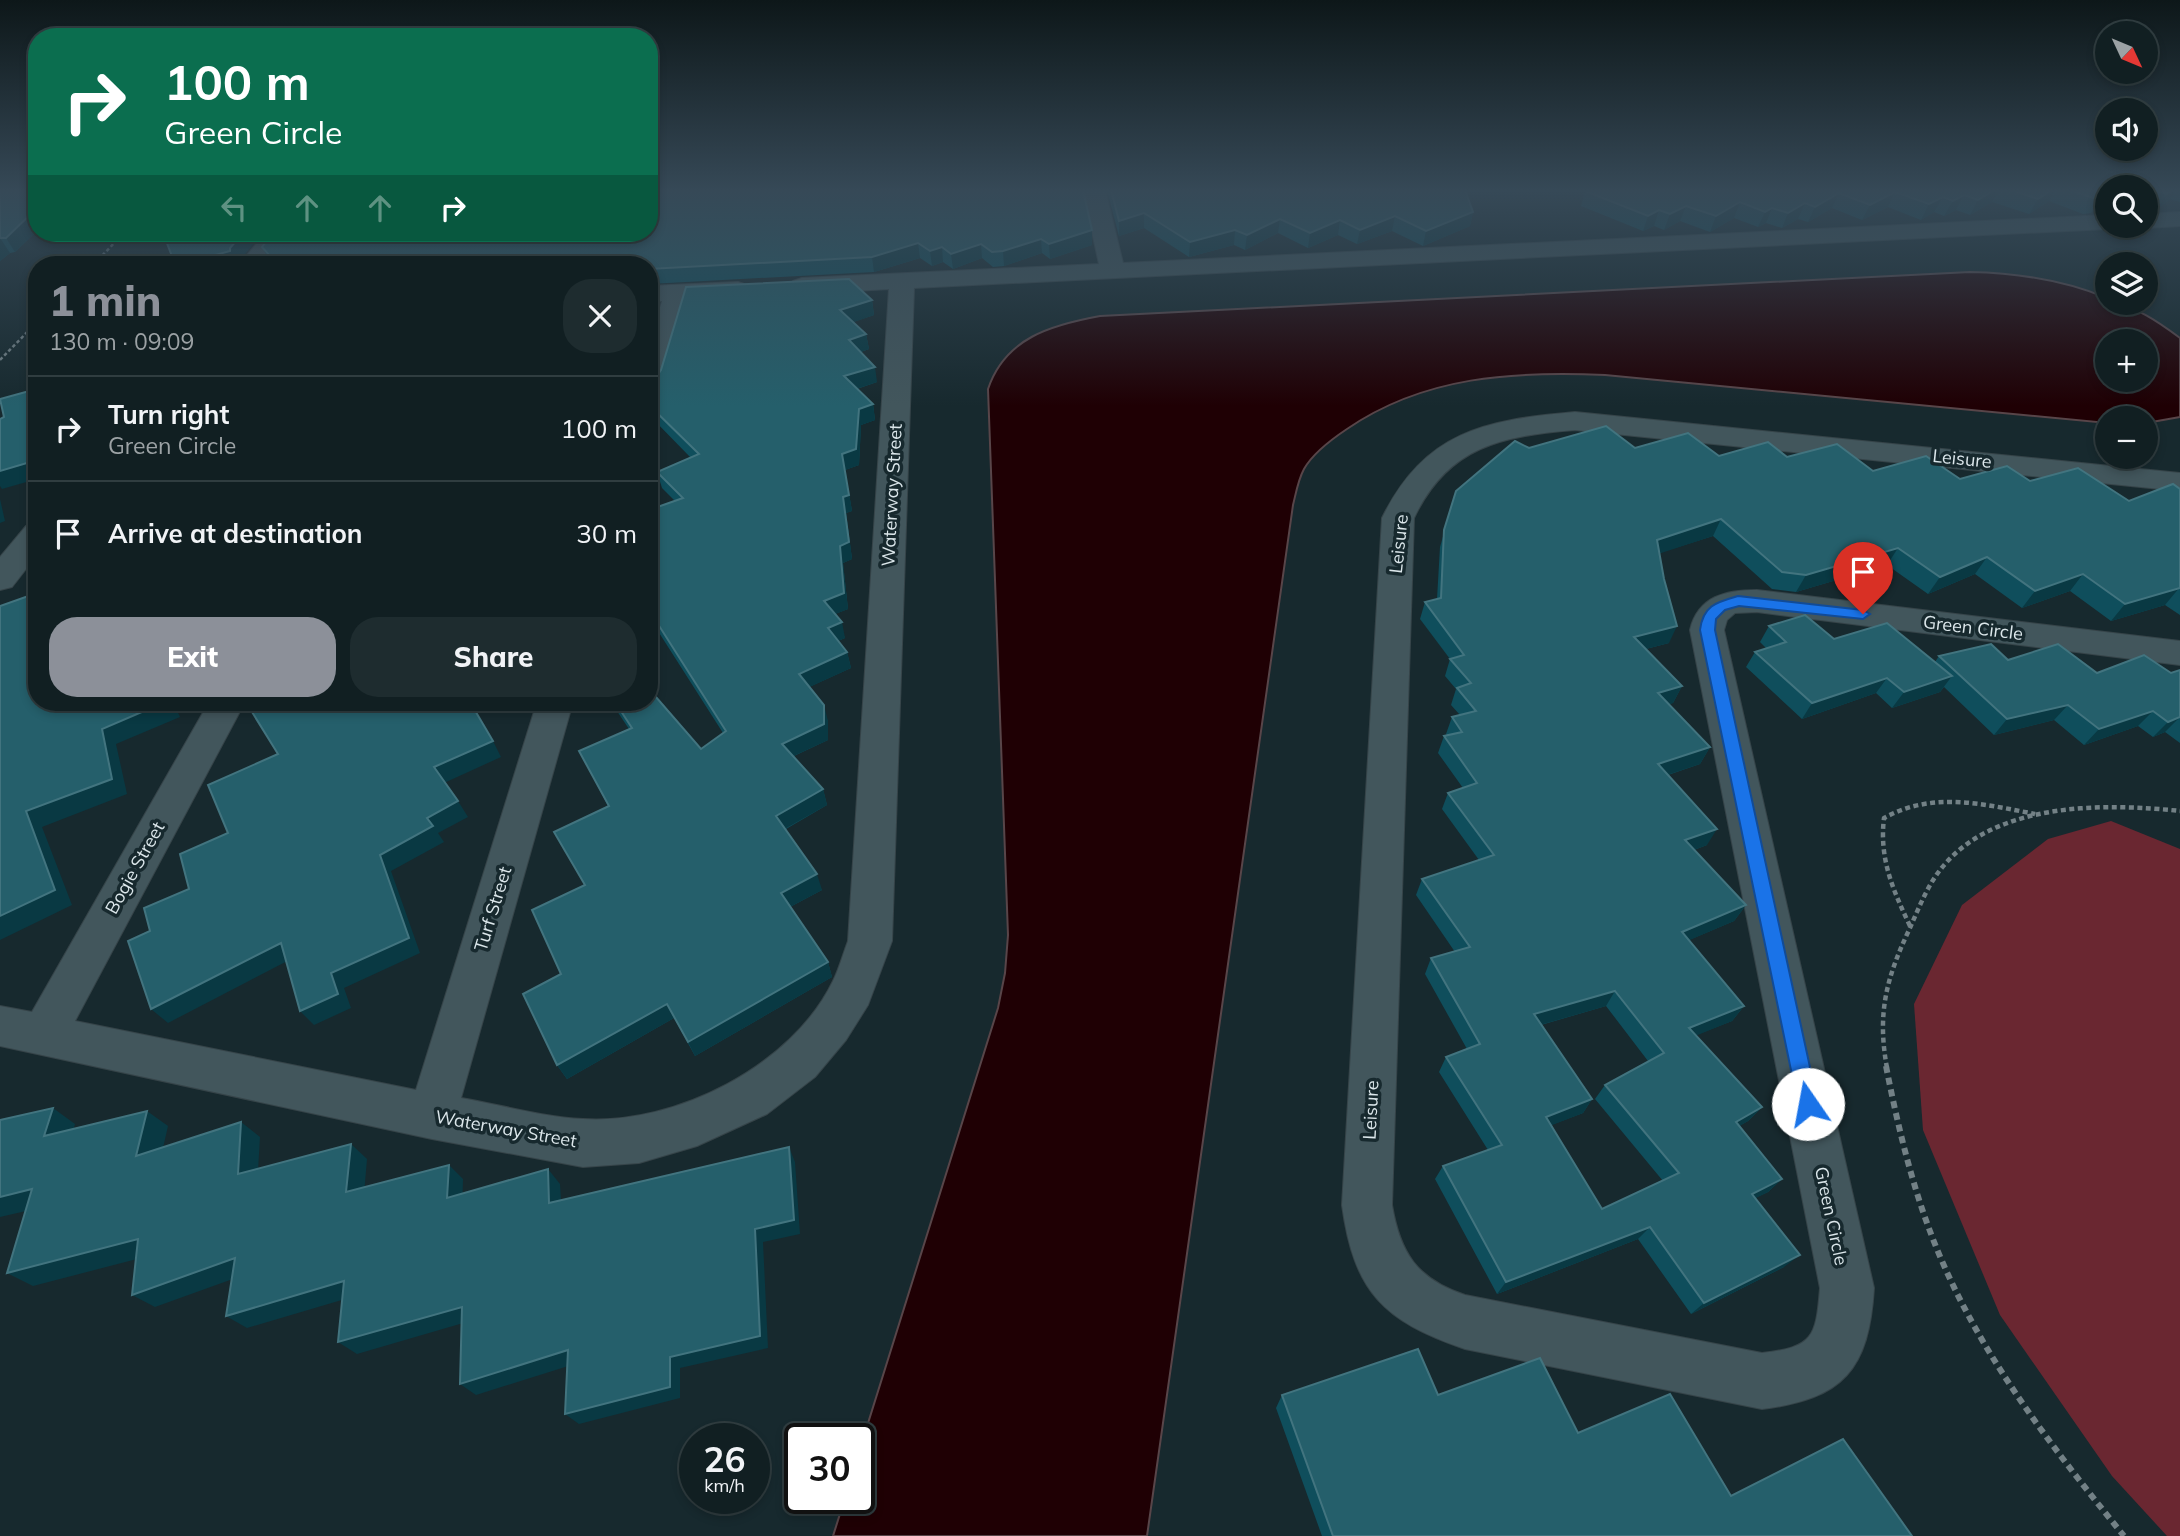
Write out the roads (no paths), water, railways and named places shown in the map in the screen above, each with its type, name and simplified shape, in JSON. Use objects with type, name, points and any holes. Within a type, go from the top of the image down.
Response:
[{"type":"street","points":[[1111,262],[1113,271]]},
{"type":"street","points":[[783,287],[1302,262]]},
{"type":"street","name":"Waterway Street","points":[[0,1026],[432,1115],[583,1143],[639,1140],[697,1123],[750,1098],[798,1062],[830,1026],[852,991],[870,941],[902,281]]},
{"type":"street","points":[[658,294],[756,289]]},
{"type":"street","points":[[658,355],[677,293]]},
{"type":"street","name":"Leisure","points":[[1381,1264],[1370,1235],[1367,1205],[1398,518],[1405,498],[1420,477],[1452,452],[1490,434],[1515,427],[1575,421],[2180,482]]},
{"type":"street","points":[[0,579],[28,544]]},
{"type":"street","name":"Green Circle","points":[[1381,1264],[1414,1301],[1449,1318],[1465,1322],[1762,1381],[1794,1379],[1819,1368],[1836,1345],[1846,1314],[1847,1288],[1707,630],[1709,618],[1720,606],[1738,601],[1757,601],[2180,653]]},
{"type":"street","name":"Bogie Street","points":[[43,1035],[222,711]]},
{"type":"street","name":"Turf Street","points":[[432,1115],[552,711]]}]
